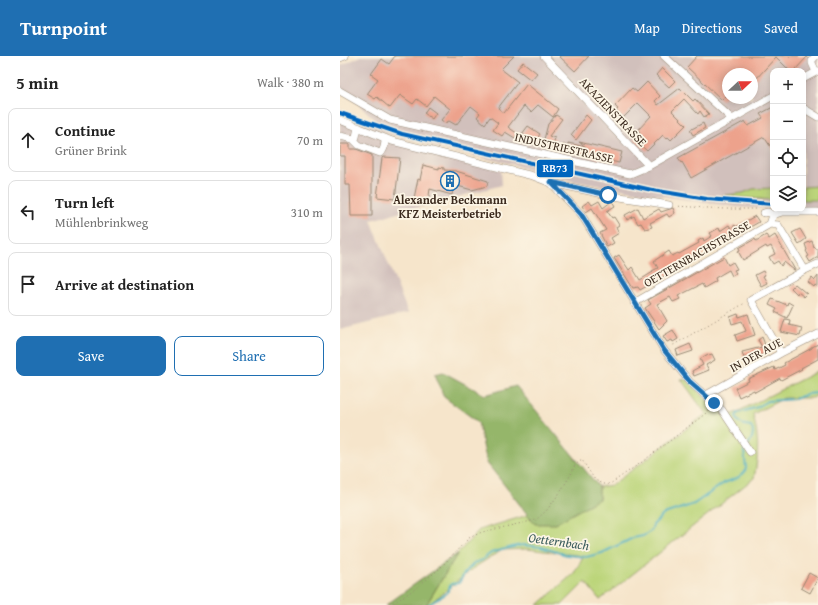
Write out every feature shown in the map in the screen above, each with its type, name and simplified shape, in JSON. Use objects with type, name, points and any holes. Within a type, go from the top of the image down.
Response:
[{"type":"street","points":[[340,58],[345,56]]},
{"type":"street","name":"AKAZIENSTRASSE","points":[[544,56],[649,166]]},
{"type":"street","points":[[664,56],[732,119]]},
{"type":"street","points":[[806,77],[817,71],[812,63],[812,60],[816,56]]},
{"type":"street","name":"INDUSTRIESTRASSE","points":[[340,91],[390,120],[630,174],[649,166],[770,98]]},
{"type":"street","points":[[806,110],[818,118]]},
{"type":"street","points":[[340,120],[385,138],[551,182],[608,195],[669,205]]},
{"type":"street","points":[[353,139],[356,136],[358,127]]},
{"type":"street","points":[[340,136],[353,139],[359,145],[380,153],[383,152],[385,147],[385,138]]},
{"type":"street","points":[[551,182],[581,214],[664,350],[690,382],[722,410],[750,452]]},
{"type":"street","points":[[805,270],[778,225],[770,224],[768,214],[782,212],[818,212]]},
{"type":"street","name":"OETTERNBACHSTRASSE","points":[[634,303],[770,224]]},
{"type":"street","points":[[781,353],[751,300],[818,264]]},
{"type":"street","name":"IN DER AUE","points":[[706,395],[818,334]]},
{"type":"path","points":[[669,205],[763,210],[768,214]]},
{"type":"path","points":[[664,350],[751,300]]},
{"type":"path","points":[[390,605],[415,589],[440,568],[469,538],[482,532],[536,520],[547,510],[571,474],[575,465],[582,460],[595,480],[604,484],[610,484],[642,462],[705,414],[714,403]]},
{"type":"shaded area","points":[[361,56],[818,56],[818,186],[806,187],[806,68],[770,68],[770,188],[753,189],[743,193],[723,196],[770,200],[770,209],[736,207],[572,181],[508,163],[449,151],[382,132],[340,116],[340,109],[366,120],[376,120],[340,88],[340,66]]},
{"type":"shaded area","points":[[340,120],[381,136],[501,170],[502,185],[371,220],[408,313],[340,330]]},
{"type":"shaded area","points":[[806,200],[818,200],[818,209],[806,209]]},
{"type":"green space","points":[[818,186],[818,200],[806,200],[806,187]]},
{"type":"green space","points":[[770,188],[770,200],[720,196],[743,193],[753,189]]},
{"type":"green space","points":[[818,371],[818,395],[813,398],[784,398],[753,414],[758,446],[754,478],[600,600],[585,582],[562,605],[538,605],[574,573],[584,556],[527,549],[502,550],[475,567],[428,605],[426,605],[458,553],[479,530],[528,515],[535,524],[599,499],[599,487],[612,485],[706,414],[681,379],[687,380],[712,405],[731,415]]},
{"type":"green space","points":[[443,372],[485,395],[516,386],[599,487],[599,499],[555,524],[535,524],[487,463],[478,422],[444,397],[435,374]]},
{"type":"green space","points":[[458,553],[426,605],[386,605]]},
{"type":"building","points":[[395,56],[514,56],[501,69],[518,82],[498,108],[504,113],[527,84],[558,109],[553,117],[538,105],[531,112],[524,106],[508,127],[518,134],[515,138],[505,132],[502,136],[493,130],[498,123],[490,117],[485,124],[477,117],[480,113],[471,106],[456,125],[449,121],[445,123],[441,120],[450,109],[434,96],[426,106],[417,99],[413,104],[400,95],[390,108],[377,97],[375,99],[367,94],[378,79],[371,74],[382,59],[389,64]]},
{"type":"building","points":[[559,56],[589,56],[575,71]]},
{"type":"building","points":[[697,56],[808,56],[797,68],[787,68],[776,57],[758,77],[758,68],[722,68],[722,100],[687,67]]},
{"type":"building","points":[[523,62],[537,73],[531,80],[517,69]]},
{"type":"building","points":[[662,68],[675,81],[669,87],[656,75]]},
{"type":"building","points":[[647,82],[660,96],[655,101],[658,105],[680,88],[693,101],[695,99],[709,114],[704,117],[700,111],[698,114],[684,99],[672,111],[686,125],[671,140],[668,137],[666,139],[663,135],[647,151],[634,139],[640,132],[638,130],[651,116],[638,103],[623,118],[616,111],[618,109],[615,106],[632,88],[637,92]]},
{"type":"building","points":[[428,107],[436,113],[432,119],[424,113]]},
{"type":"building","points":[[770,109],[770,146],[764,137],[691,178],[678,158],[745,121],[748,126],[763,118],[760,114]]},
{"type":"building","points":[[556,115],[562,119],[549,136],[555,138],[553,145],[544,144],[542,147],[548,124]]},
{"type":"building","points":[[586,115],[591,120],[576,140],[571,135]]},
{"type":"building","points":[[703,123],[705,128],[693,135],[690,130]]},
{"type":"building","points":[[528,126],[540,134],[535,142],[522,134]]},
{"type":"building","points":[[579,142],[622,152],[619,163],[560,149],[564,144],[568,145],[568,143],[586,147]]},
{"type":"building","points":[[340,144],[350,144],[350,149],[356,149],[372,155],[372,216],[351,216],[350,185],[345,185],[345,156],[340,156]]},
{"type":"building","points":[[383,157],[400,158],[395,199],[377,197]]},
{"type":"building","points":[[423,165],[439,169],[439,167],[444,168],[444,170],[456,171],[488,181],[487,186],[472,190],[454,185],[452,195],[430,189],[428,202],[425,201],[424,206],[413,203],[418,179],[420,180]]},
{"type":"building","points":[[589,201],[592,205],[599,201],[603,208],[612,201],[615,206],[607,211],[612,218],[614,217],[619,225],[616,227],[619,233],[611,238],[614,243],[607,247],[600,233],[606,230],[592,208],[586,212],[582,206]]},
{"type":"building","points":[[638,208],[643,218],[659,209],[661,212],[673,208],[675,213],[669,217],[667,214],[650,223],[652,227],[645,229],[641,223],[638,224],[634,216],[627,220],[625,215]]},
{"type":"building","points":[[755,216],[759,222],[640,290],[638,287],[633,288],[614,258],[619,255],[629,270],[632,267],[640,280],[658,268],[654,261],[669,251],[672,256],[678,253],[679,254],[699,243],[698,241],[703,238],[704,241],[712,236],[710,233],[719,228],[720,231],[729,225],[731,228],[735,225],[736,227]]},
{"type":"building","points":[[800,229],[806,239],[799,244],[792,233]]},
{"type":"building","points":[[766,235],[769,239],[775,235],[795,270],[784,262],[781,266],[778,261],[773,264],[769,257],[775,254],[771,246],[767,248],[766,246],[743,260],[738,251],[740,250],[739,248]]},
{"type":"building","points":[[812,241],[814,248],[815,247],[818,251],[818,257],[810,262],[807,257],[809,256],[806,251],[805,244]]},
{"type":"building","points":[[724,257],[728,265],[733,262],[737,269],[734,270],[736,273],[732,276],[729,270],[715,278],[716,281],[704,288],[702,284],[678,296],[680,299],[673,302],[670,297],[657,304],[667,321],[659,329],[645,308],[651,304],[648,300]]},
{"type":"building","points":[[763,271],[765,275],[763,276],[767,283],[761,286],[755,275]]},
{"type":"building","points":[[818,276],[818,287],[815,285],[814,287],[808,282],[812,277],[815,280]]},
{"type":"building","points":[[795,284],[807,294],[804,297],[798,292],[797,294],[791,288]]},
{"type":"building","points":[[772,299],[787,305],[788,302],[793,305],[787,318],[775,312],[777,309],[769,305]]},
{"type":"building","points":[[738,314],[739,317],[748,314],[755,335],[737,341],[735,335],[746,331],[742,321],[732,324],[730,317]]},
{"type":"building","points":[[785,319],[790,320],[789,325],[802,328],[800,336],[781,332]]},
{"type":"building","points":[[673,330],[678,339],[673,342],[672,340],[667,342],[663,336]]},
{"type":"building","points":[[762,337],[767,354],[744,358],[742,352],[762,347],[758,340]]},
{"type":"building","points":[[690,344],[693,351],[678,356],[676,350]]},
{"type":"building","points":[[818,344],[818,359],[781,380],[780,378],[755,392],[754,390],[739,397],[735,388],[749,381],[748,379],[774,367],[775,370],[785,365],[784,363]]},
{"type":"building","points":[[708,354],[712,354],[715,360],[706,365],[709,370],[694,376],[692,371],[703,365],[700,359]]},
{"type":"building","points":[[809,573],[818,578],[810,593],[801,588]]},
{"type":"waterway","name":"Oetternbach","points":[[748,445],[753,431],[751,426],[743,425],[737,419],[736,416],[738,413],[758,407],[767,401],[795,399],[807,394],[818,393]]},
{"type":"waterway","name":"Oetternbach","points":[[428,605],[447,593],[451,584],[459,583],[464,574],[474,563],[482,560],[491,553],[523,545],[541,547],[567,555],[586,557],[602,553],[633,538],[643,536],[651,531],[653,525],[664,514],[694,504],[724,483],[737,478],[744,473],[746,468],[745,449]]},
{"type":"transit line","name":"RB73","points":[[340,113],[402,134],[652,190],[707,199],[770,204]]},
{"type":"place","name":"Alexander Beckmann KFZ Meisterbetrieb","points":[[450,181]]},
{"type":"route","points":[[608,195],[551,182],[581,214],[664,350],[690,382],[714,403]]}]
